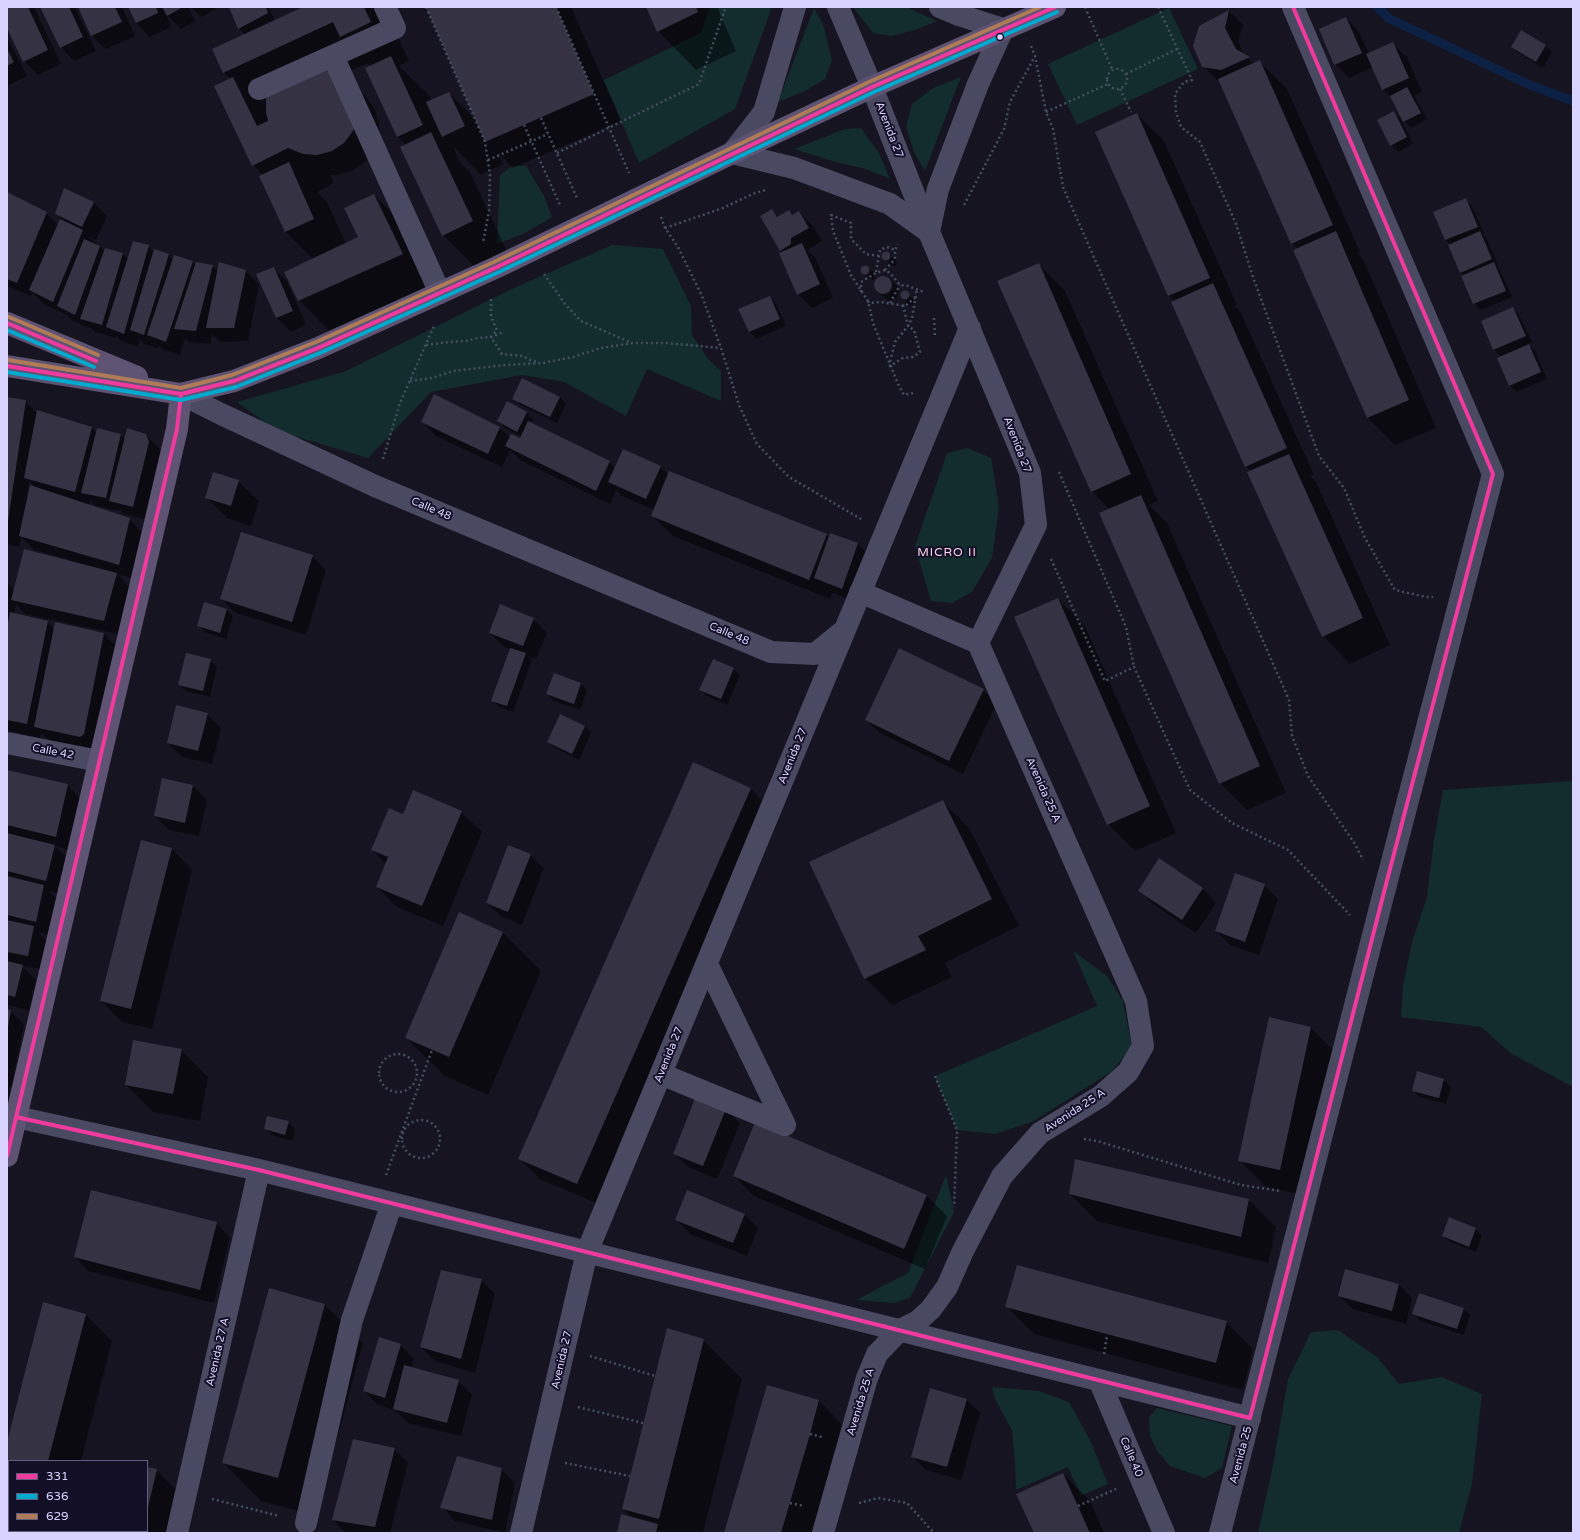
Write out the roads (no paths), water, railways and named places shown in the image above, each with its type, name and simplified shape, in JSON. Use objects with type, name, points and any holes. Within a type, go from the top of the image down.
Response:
[{"type":"main road","points":[[7,323],[104,364],[181,394],[234,381],[318,348],[440,293],[580,228],[645,195],[872,87],[1055,7]]},
{"type":"main road","name":"Calle 48","points":[[7,366],[181,394]]},
{"type":"main road","points":[[7,1156],[11,1116],[99,761],[177,429],[181,394]]},
{"type":"street","points":[[259,89],[395,28],[385,7]]},
{"type":"street","points":[[795,7],[764,112],[732,153],[794,168],[890,204],[929,232],[938,189],[978,84],[1012,26],[959,15],[940,7]]},
{"type":"street","name":"Avenida 27","points":[[838,7],[872,87],[929,232],[1030,473],[1036,525],[978,643]]},
{"type":"street","name":"Avenida 25","points":[[1220,1533],[1493,474],[1293,7]]},
{"type":"street","points":[[333,56],[440,293]]},
{"type":"street","name":"Avenida 27","points":[[521,1533],[587,1252],[970,328]]},
{"type":"street","name":"Calle 48","points":[[181,394],[374,486],[772,652],[815,654],[845,630]]},
{"type":"street","points":[[860,592],[978,643]]},
{"type":"street","name":"Avenida 25 A","points":[[823,1533],[867,1378],[877,1354],[900,1330],[918,1321],[931,1310],[947,1287],[962,1253],[1002,1176],[1040,1133],[1101,1096],[1128,1072],[1143,1046],[1136,1002],[978,643]]},
{"type":"street","name":"Calle 42","points":[[7,743],[99,761]]},
{"type":"street","points":[[661,1074],[786,1125],[707,964]]},
{"type":"street","points":[[11,1116],[259,1170],[1250,1418]]},
{"type":"street","name":"Avenida 27 A","points":[[176,1533],[259,1170]]},
{"type":"street","points":[[306,1523],[352,1320],[384,1202]]},
{"type":"street","name":"Calle 40","points":[[1099,1380],[1164,1533]]},
{"type":"waterway","points":[[1377,7],[1388,18],[1530,85],[1573,101]]},
{"type":"district","name":"MICRO II","points":[[947,553]]}]
